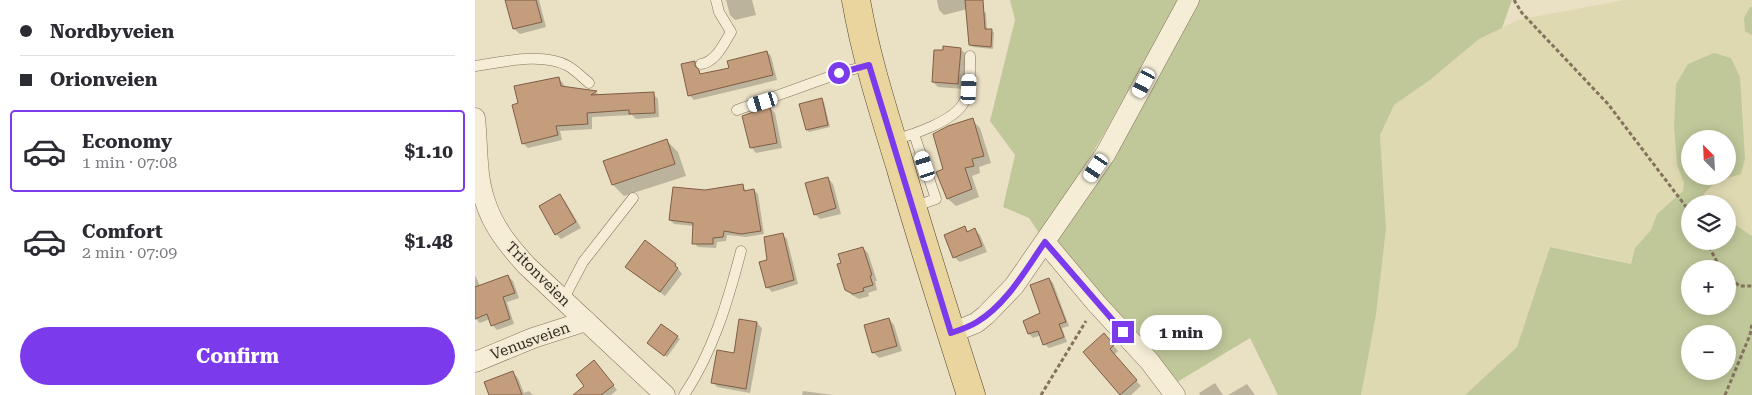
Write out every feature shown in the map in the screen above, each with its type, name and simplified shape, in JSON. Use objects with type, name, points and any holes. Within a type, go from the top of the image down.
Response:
[{"type":"main road","points":[[856,0],[869,65],[903,137],[912,208],[971,395]]},
{"type":"street","points":[[951,333],[976,323],[1014,286],[1106,153],[1189,0]]},
{"type":"street","name":"Tritonveien","points":[[475,118],[483,192],[498,230],[515,253],[665,395]]},
{"type":"street","points":[[1045,242],[1096,303],[1150,362],[1175,395]]},
{"type":"street","name":"Venusveien","points":[[475,362],[533,338],[586,321]]},
{"type":"lane","points":[[701,64],[716,56],[731,32],[719,12],[716,0]]},
{"type":"lane","points":[[903,137],[951,116],[964,104],[969,89],[970,56]]},
{"type":"lane","points":[[475,66],[527,60],[558,62],[569,66],[589,83]]},
{"type":"lane","points":[[737,110],[839,73],[869,65]]},
{"type":"lane","points":[[563,300],[583,262],[633,198]]},
{"type":"lane","points":[[683,395],[716,335],[741,251]]},
{"type":"path","points":[[1514,0],[1522,13],[1608,104],[1681,200]]},
{"type":"path","points":[[1736,283],[1739,286],[1752,286]]},
{"type":"path","points":[[1041,395],[1096,303]]},
{"type":"path","points":[[1725,395],[1750,335],[1752,324]]},
{"type":"shaded area","points":[[1624,0],[1752,0],[1752,236],[1736,226],[1736,195],[1704,195],[1713,185],[1736,185],[1736,176],[1741,174],[1740,77],[1676,84],[1674,127],[1677,165],[1681,175],[1681,185],[1684,185],[1683,191],[1657,214],[1651,230],[1635,248],[1631,264],[1550,247],[1517,347],[1465,395],[1361,395],[1376,315],[1386,229],[1380,135],[1394,105],[1430,80],[1479,39],[1518,20]]},
{"type":"green space","points":[[1010,0],[1178,0],[1105,132],[1068,193],[1039,233],[1029,218],[1003,207],[1015,155],[990,121],[1015,20]]},
{"type":"green space","points":[[1189,0],[1512,0],[1502,28],[1479,39],[1430,80],[1394,105],[1380,135],[1386,229],[1376,315],[1361,395],[1278,395],[1250,338],[1169,387],[1045,242]]},
{"type":"green space","points":[[1750,7],[1752,7],[1752,35],[1745,31],[1744,18]]},
{"type":"green space","points":[[1714,53],[1731,58],[1740,77],[1745,159],[1741,174],[1736,176],[1736,130],[1681,130],[1681,175],[1677,165],[1674,127],[1676,84],[1688,64]]},
{"type":"green space","points":[[1684,185],[1713,185],[1705,195],[1681,195],[1681,250],[1736,250],[1736,225],[1752,236],[1752,395],[1465,395],[1517,347],[1550,247],[1631,264],[1635,248],[1651,230],[1657,214],[1683,191]]},
{"type":"building","points":[[505,0],[536,0],[542,22],[513,29]]},
{"type":"building","points":[[965,0],[983,0],[985,29],[992,29],[991,47],[969,45]]},
{"type":"building","points":[[943,46],[961,48],[958,84],[932,82],[934,50],[943,50]]},
{"type":"building","points":[[767,51],[773,75],[688,96],[681,64],[695,61],[695,66],[700,74],[729,68],[727,61]]},
{"type":"building","points":[[559,77],[561,86],[597,91],[591,95],[654,92],[655,113],[629,114],[629,110],[587,113],[588,124],[556,126],[558,135],[522,144],[512,105],[518,103],[514,86]]},
{"type":"building","points":[[822,98],[828,125],[806,130],[799,104]]},
{"type":"building","points":[[770,106],[777,143],[750,148],[742,116]]},
{"type":"building","points":[[973,118],[984,156],[972,159],[974,166],[965,168],[972,189],[947,199],[936,172],[943,169],[933,134],[948,126]]},
{"type":"building","points":[[667,139],[675,164],[612,185],[603,161]]},
{"type":"building","points":[[828,177],[836,208],[814,215],[805,183]]},
{"type":"building","points":[[743,184],[744,191],[754,189],[761,231],[741,234],[724,231],[723,237],[713,238],[713,244],[692,244],[693,223],[669,220],[673,187],[705,190]]},
{"type":"building","points":[[560,194],[576,222],[555,235],[539,206]]},
{"type":"building","points":[[965,226],[967,232],[975,228],[982,246],[953,258],[944,235]]},
{"type":"building","points":[[783,233],[794,280],[766,288],[759,262],[767,260],[764,237]]},
{"type":"building","points":[[645,240],[676,264],[675,266],[678,268],[660,292],[625,267]]},
{"type":"building","points":[[863,247],[872,275],[870,276],[873,285],[863,288],[864,291],[853,294],[845,290],[837,264],[841,263],[838,254]]},
{"type":"building","points":[[508,275],[515,293],[503,297],[510,319],[491,326],[487,314],[475,319],[475,287]]},
{"type":"building","points":[[1049,278],[1066,322],[1059,324],[1064,337],[1043,345],[1038,331],[1028,334],[1023,321],[1040,313],[1030,285]]},
{"type":"building","points":[[889,318],[897,346],[872,353],[864,325]]},
{"type":"building","points":[[739,319],[757,322],[746,389],[711,383],[717,350],[734,353]]},
{"type":"building","points":[[661,324],[678,336],[664,356],[647,343]]},
{"type":"building","points":[[1104,333],[1114,345],[1110,349],[1137,380],[1120,395],[1083,352]]},
{"type":"building","points":[[594,360],[614,385],[601,395],[573,395],[584,386],[576,375]]},
{"type":"building","points":[[513,371],[522,395],[489,395],[484,382]]},
{"type":"route","points":[[839,73],[869,65],[951,333],[976,323],[999,303],[1014,286],[1045,242],[1123,332]]}]
